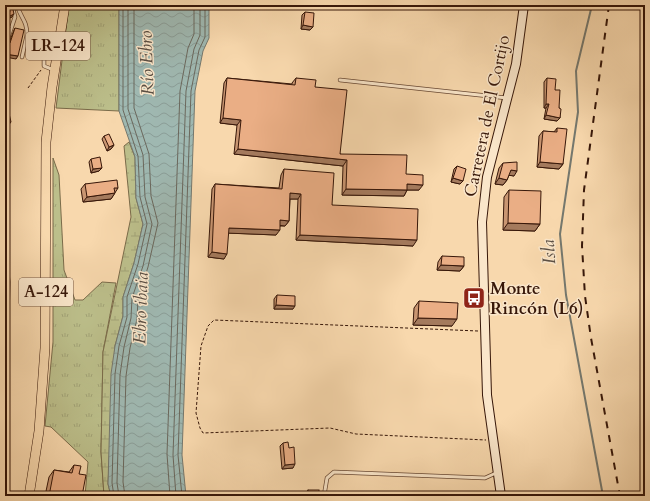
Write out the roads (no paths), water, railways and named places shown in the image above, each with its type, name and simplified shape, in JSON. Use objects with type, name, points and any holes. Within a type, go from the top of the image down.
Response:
[{"type":"main road","name":"LR-124","points":[[52,87],[65,5]]},
{"type":"main road","name":"A-124","points":[[30,496],[43,389],[46,305],[45,179],[52,87]]},
{"type":"street","name":"Carretera de El Cortijo","points":[[501,496],[487,395],[482,222],[487,177],[516,64],[524,5]]},
{"type":"street","points":[[5,262],[7,290],[5,358]]},
{"type":"lane","points":[[6,44],[15,17],[12,5]]},
{"type":"lane","points":[[17,5],[20,14],[27,24],[27,35],[22,57]]},
{"type":"lane","points":[[27,35],[44,45],[44,66],[54,70]]},
{"type":"lane","points":[[340,80],[507,98]]},
{"type":"lane","points":[[324,496],[327,478],[334,472],[485,478],[498,472]]},
{"type":"water","points":[[119,5],[209,5],[209,38],[203,51],[195,91],[182,455],[186,496],[111,496],[108,484],[111,374],[115,346],[123,316],[123,297],[134,263],[143,224],[136,198],[135,157],[119,111]]},
{"type":"waterway","name":"Isla","points":[[592,5],[576,71],[578,112],[560,234],[566,295],[603,496]]},
{"type":"railway","points":[[609,5],[584,190],[582,246],[585,296],[591,338],[620,496]]},
{"type":"place","name":"Monte Rincón (L6)","points":[[474,298]]},
{"type":"water label","name":"Río Ebro","points":[[147,63]]},
{"type":"water label","name":"Ebro ibaia","points":[[141,308]]}]
